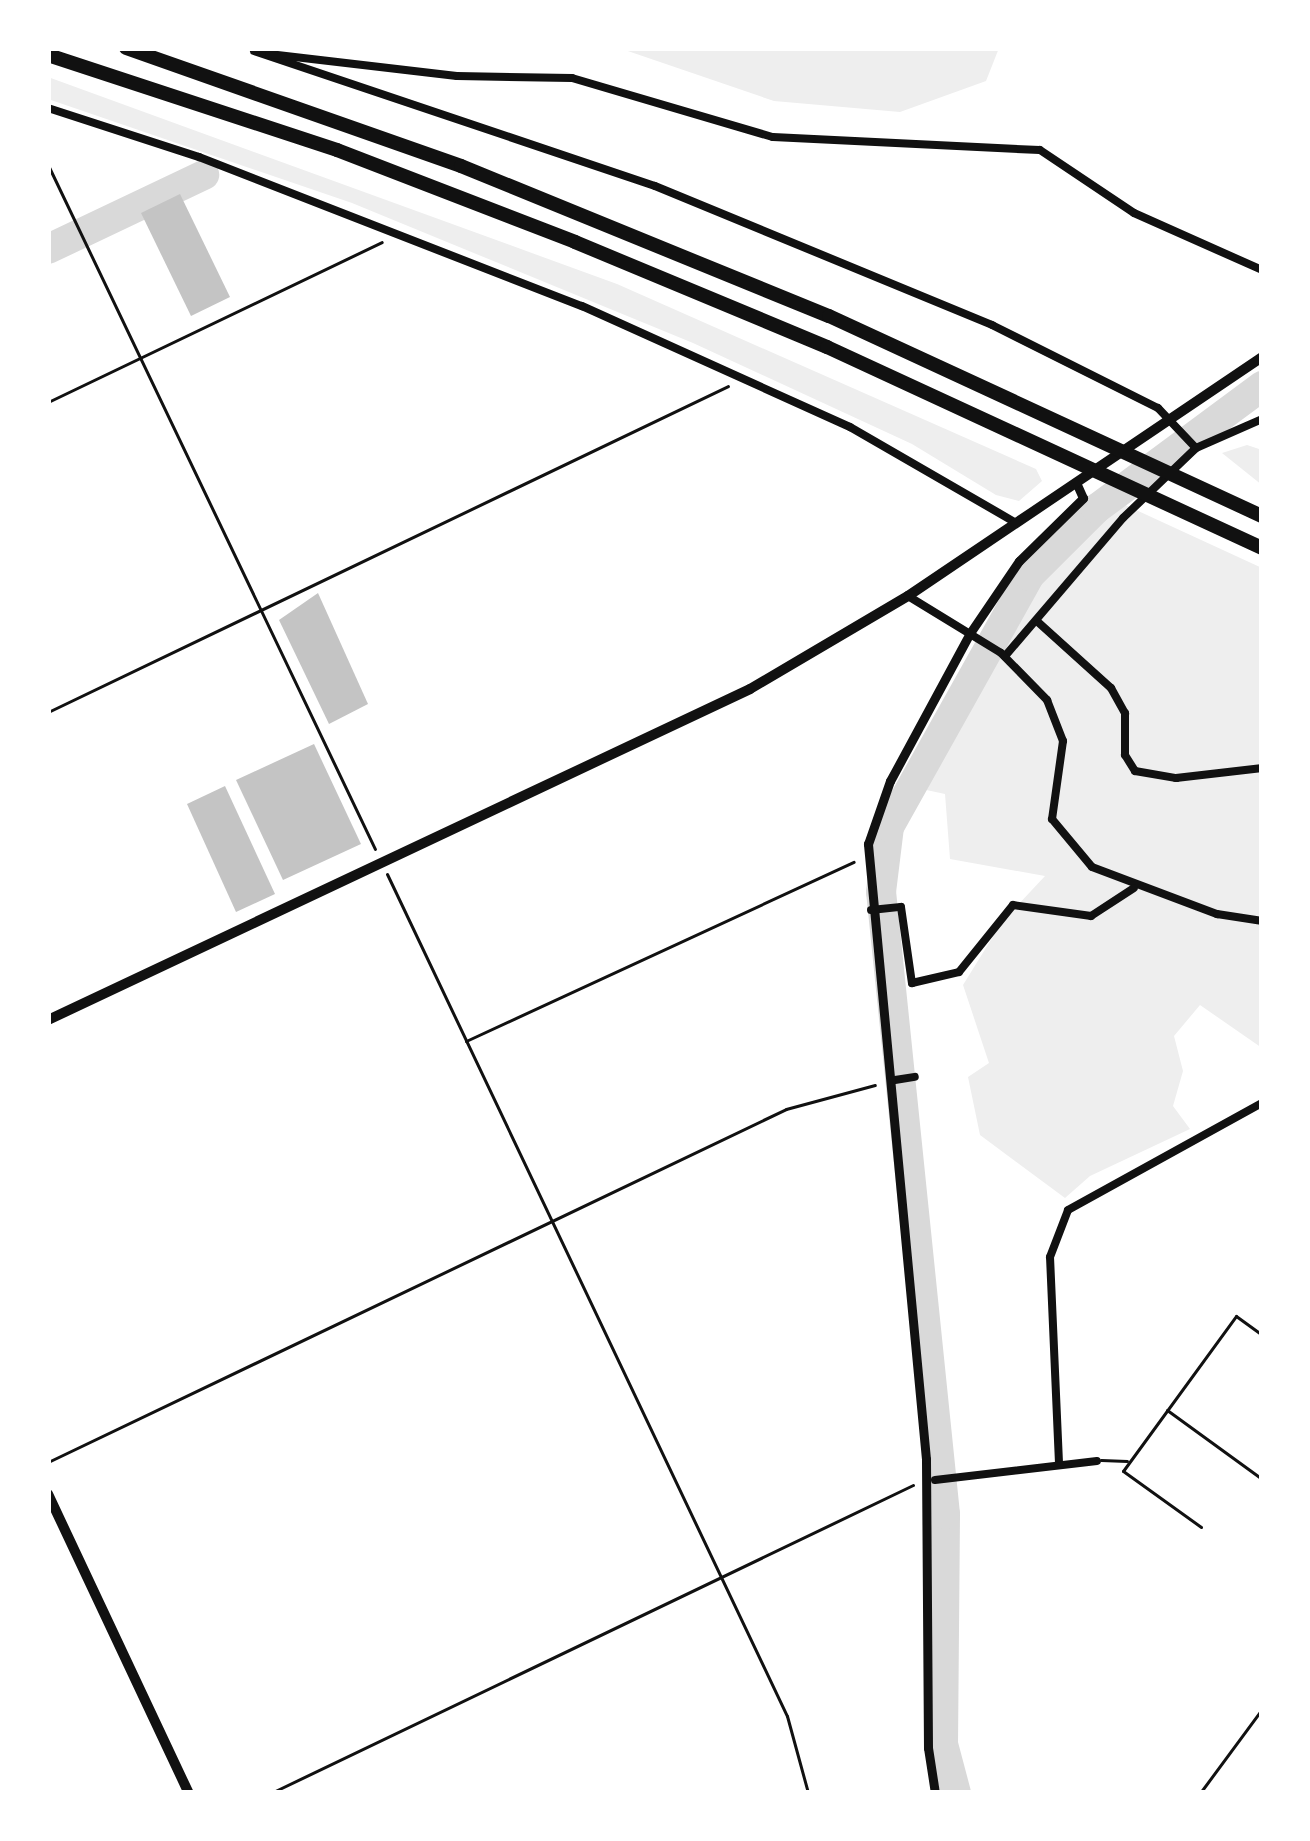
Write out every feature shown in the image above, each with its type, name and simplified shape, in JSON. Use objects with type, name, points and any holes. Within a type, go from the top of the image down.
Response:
[{"type":"highway","points":[[126,48],[461,166],[829,316],[1262,516]]},
{"type":"highway","points":[[48,55],[338,150],[575,242],[1262,548]]},
{"type":"main road","points":[[48,1020],[751,689],[908,596],[1262,357]]},
{"type":"main road","points":[[48,1494],[189,1793]]},
{"type":"street","points":[[249,50],[457,76],[572,78],[665,112],[773,137],[1040,150],[1123,206],[1262,270]]},
{"type":"street","points":[[249,50],[656,186],[992,325],[1136,392],[1181,428],[1194,446]]},
{"type":"street","points":[[48,108],[393,230],[740,375],[850,427],[1016,524]]},
{"type":"street","points":[[1003,655],[1039,623],[1123,518],[1194,446],[1262,419]]},
{"type":"street","points":[[935,1793],[928,1748],[931,1480],[868,862],[878,806],[1019,561],[1083,499],[1076,482]]},
{"type":"street","points":[[908,596],[1003,655],[1061,724],[1052,820],[1092,867],[1134,888],[1262,921]]},
{"type":"street","points":[[1039,623],[1111,688],[1124,713],[1125,755],[1135,771],[1151,779],[1262,768]]},
{"type":"street","points":[[873,910],[897,908],[912,982],[959,972],[1013,905],[1091,916],[1134,888]]},
{"type":"street","points":[[892,1080],[915,1078]]},
{"type":"street","points":[[1059,1463],[1050,1257],[1068,1210],[1262,1103]]},
{"type":"street","points":[[931,1480],[1097,1461]]},
{"type":"lane","points":[[1201,1527],[1123,1471],[1236,1316],[1262,1335]]},
{"type":"lane","points":[[1166,1409],[1262,1479]]},
{"type":"lane","points":[[1097,1461],[1129,1462]]},
{"type":"lane","points":[[1199,1793],[1262,1708]]},
{"type":"path","points":[[48,165],[787,1716],[808,1793]]},
{"type":"path","points":[[48,402],[393,230]]},
{"type":"path","points":[[48,712],[740,375]]},
{"type":"path","points":[[465,1041],[843,862],[868,862]]},
{"type":"path","points":[[48,1462],[786,1109],[892,1080]]},
{"type":"path","points":[[271,1793],[931,1480]]},
{"type":"shaded area","points":[[619,48],[999,48],[986,81],[900,112],[774,101]]},
{"type":"shaded area","points":[[48,77],[617,284],[1036,469],[1042,481],[1019,501],[996,495],[912,444],[693,343],[352,203],[48,99]]},
{"type":"shaded area","points":[[1247,445],[1262,450],[1262,485],[1222,453]]},
{"type":"shaded area","points":[[1123,504],[1262,568],[1262,1048],[1200,1005],[1174,1036],[1183,1071],[1173,1106],[1190,1129],[1090,1176],[1065,1198],[980,1135],[968,1077],[989,1063],[963,985],[1002,922],[1045,876],[950,859],[945,794],[917,788],[1030,595],[1065,550]]},
{"type":"building","points":[[180,194],[230,297],[191,316],[141,213]]},
{"type":"building","points":[[318,593],[368,704],[329,724],[279,620]]},
{"type":"building","points":[[314,744],[361,844],[283,880],[236,780]]},
{"type":"building","points":[[225,786],[275,894],[236,912],[187,804]]},
{"type":"waterway","points":[[48,249],[204,175]]},
{"type":"waterway","points":[[956,1793],[943,1744],[945,1514],[881,892],[889,827],[1029,576],[1096,509],[1262,386]]}]
